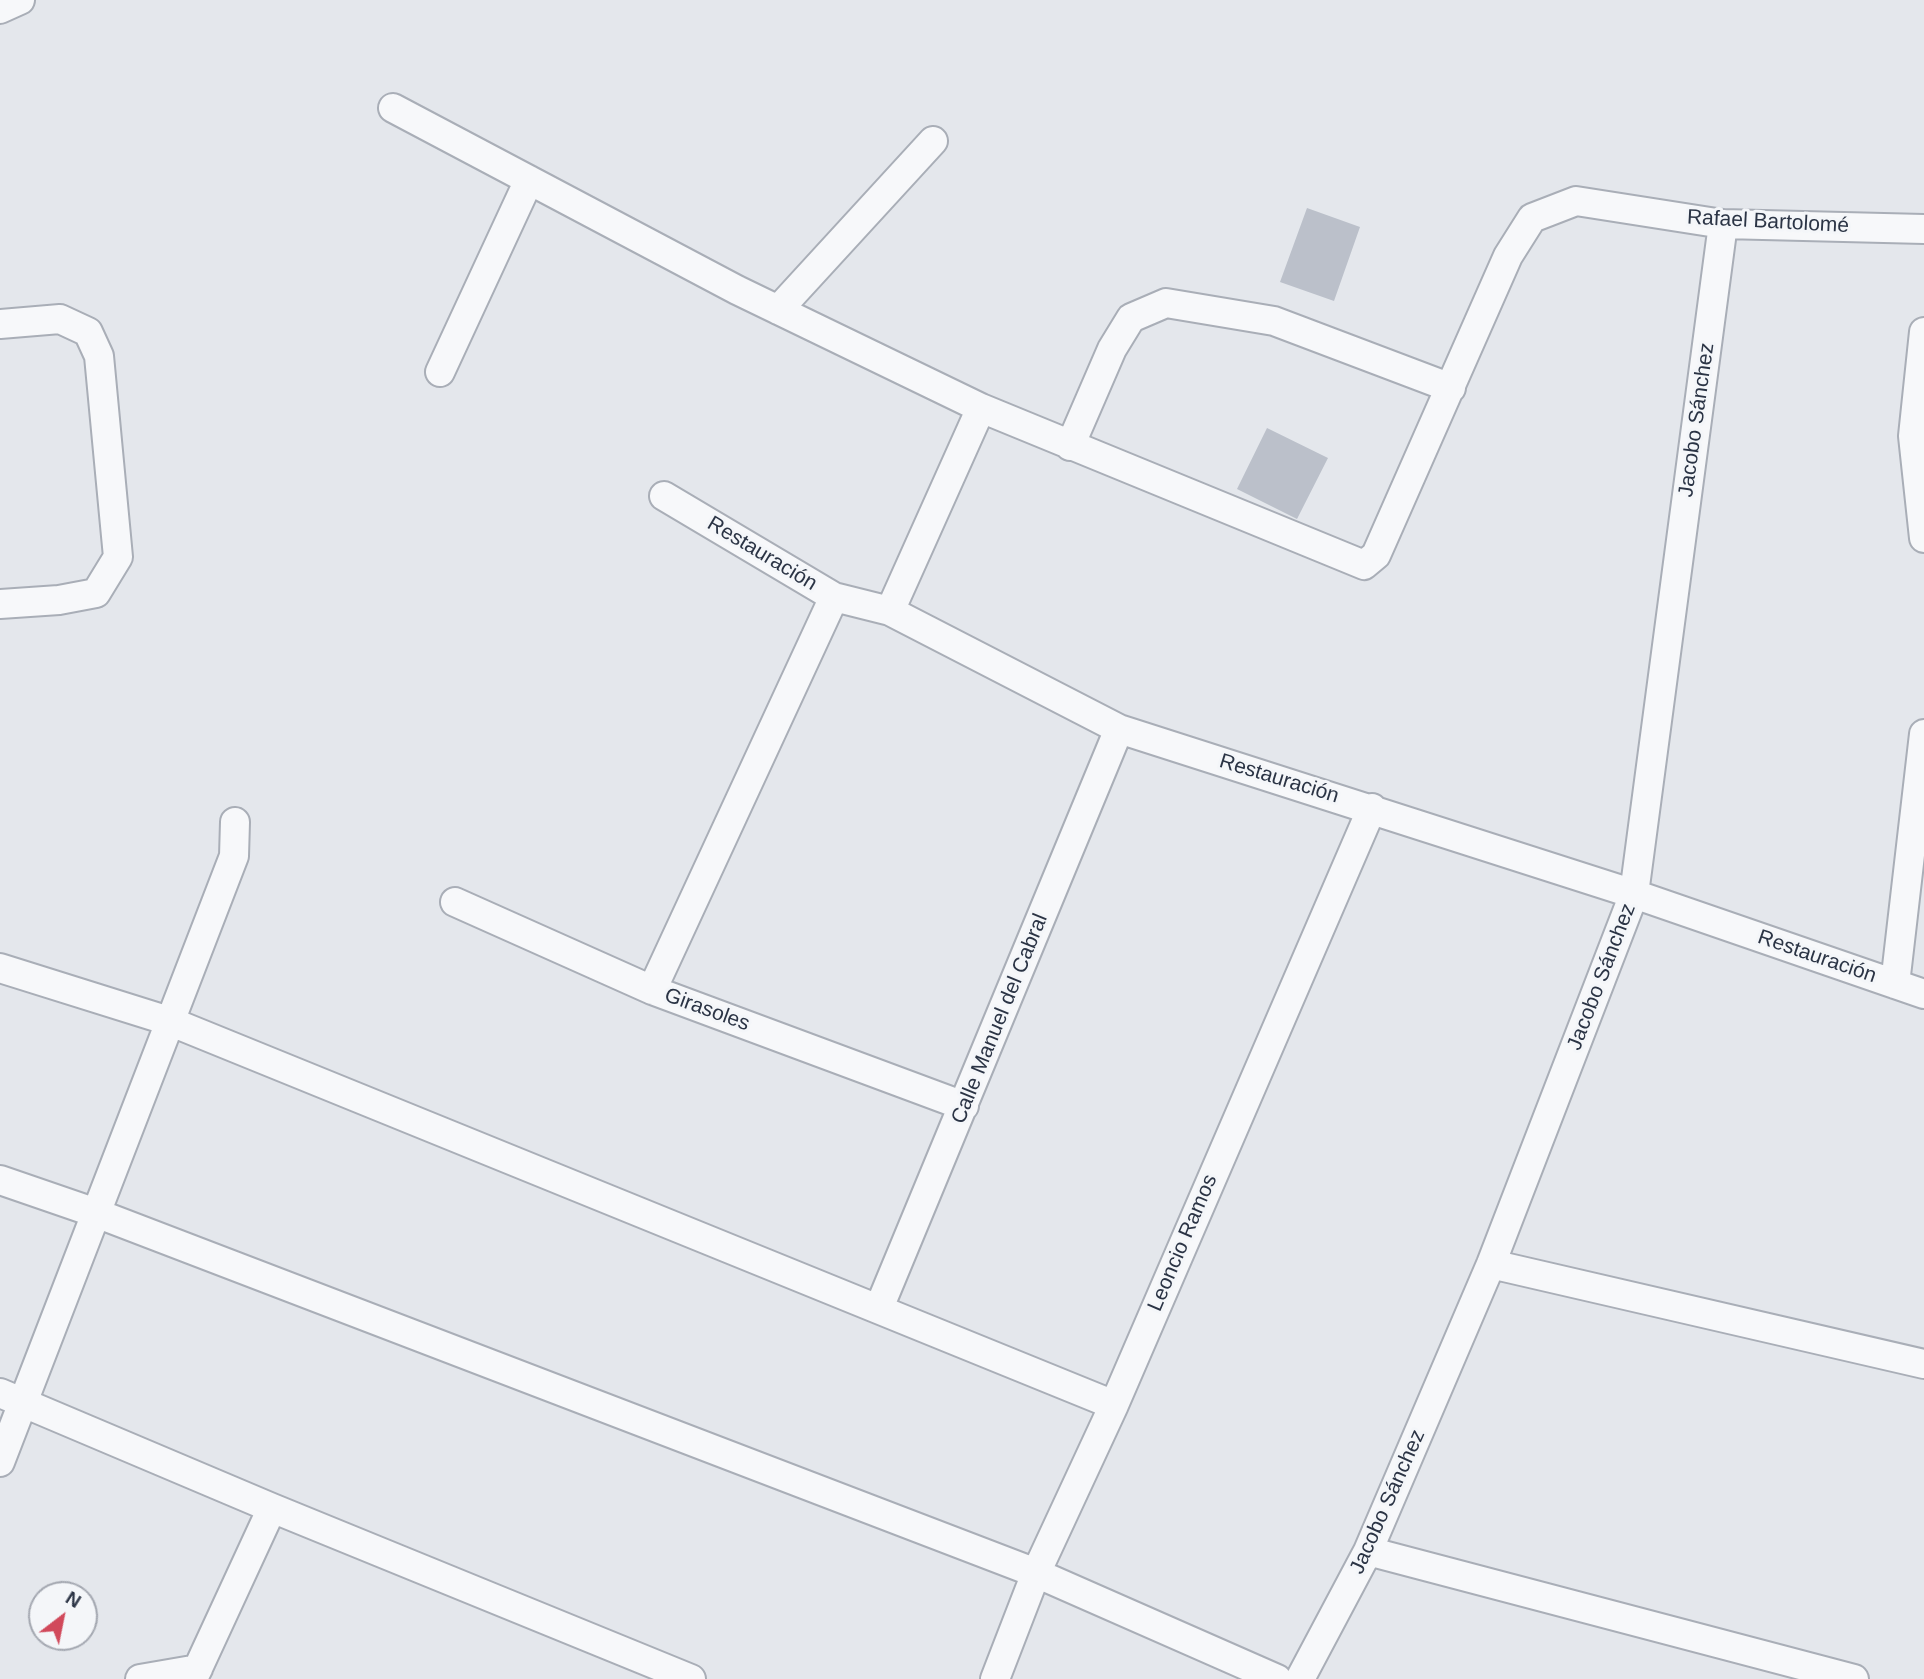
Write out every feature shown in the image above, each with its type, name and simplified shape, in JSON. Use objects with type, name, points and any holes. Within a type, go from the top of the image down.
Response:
[{"type":"street","points":[[0,9],[20,0]]},
{"type":"street","points":[[393,108],[778,310],[981,408],[1070,446],[1364,565],[1376,555],[1451,388],[1274,321],[1166,303],[1131,318],[1112,349],[1070,446]]},
{"type":"street","points":[[778,310],[933,141]]},
{"type":"street","points":[[440,372],[529,180]]},
{"type":"street","name":"Rafael Bartolomé","points":[[1451,388],[1508,256],[1532,218],[1576,201],[1723,224],[1924,229]]},
{"type":"street","name":"Jacobo Sánchez","points":[[1300,1679],[1368,1551],[1491,1264],[1634,894],[1723,224]]},
{"type":"street","points":[[0,324],[60,319],[88,332],[99,356],[118,557],[96,593],[59,600],[0,604]]},
{"type":"street","points":[[1924,332],[1913,436],[1924,538]]},
{"type":"street","points":[[890,611],[981,408]]},
{"type":"street","name":"Restauración","points":[[664,496],[834,597],[890,611],[1119,729],[1634,894],[1924,994]]},
{"type":"street","points":[[652,990],[834,597]]},
{"type":"street","name":"Calle Manuel del Cabral","points":[[879,1308],[1119,729]]},
{"type":"street","points":[[1895,984],[1924,734]]},
{"type":"street","name":"Leoncio Ramos","points":[[995,1679],[1036,1573],[1114,1405],[1372,808]]},
{"type":"street","points":[[0,1462],[12,1397],[96,1213],[234,856],[235,822]]},
{"type":"street","name":"Girasoles","points":[[455,902],[652,990],[964,1106]]},
{"type":"street","points":[[0,968],[169,1021],[1114,1405]]},
{"type":"street","points":[[0,1180],[96,1213],[1036,1573],[1277,1679]]},
{"type":"street","points":[[1491,1264],[1924,1364]]},
{"type":"street","points":[[12,1397],[272,1508],[691,1679]]},
{"type":"street","points":[[140,1679],[196,1674],[272,1508]]},
{"type":"street","points":[[1368,1551],[1854,1679]]},
{"type":"building","points":[[1307,208],[1360,227],[1334,301],[1280,282]]},
{"type":"building","points":[[1267,428],[1328,458],[1297,519],[1237,489]]}]
